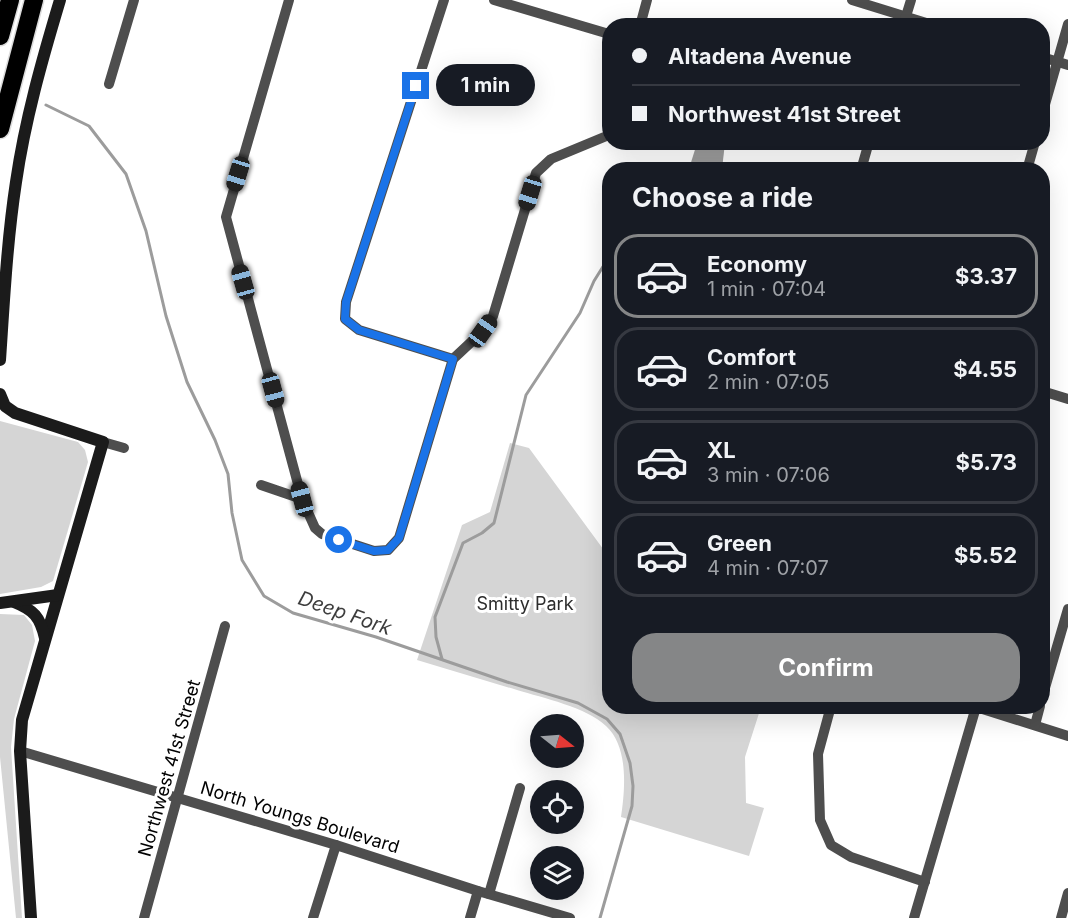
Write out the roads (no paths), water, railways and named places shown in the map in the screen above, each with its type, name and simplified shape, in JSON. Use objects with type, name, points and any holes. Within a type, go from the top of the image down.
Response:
[{"type":"highway","points":[[0,36],[10,0]]},
{"type":"highway","points":[[0,129],[33,0]]},
{"type":"main road","points":[[0,360],[9,235],[16,182],[29,110],[60,0]]},
{"type":"main road","points":[[3,400],[10,410],[24,417],[103,442],[22,720],[20,751],[31,918]]},
{"type":"main road","points":[[6,602],[58,595]]},
{"type":"main road","points":[[6,602],[27,607],[36,615],[45,639]]},
{"type":"street","points":[[109,84],[134,0]]},
{"type":"street","points":[[289,0],[225,218],[302,499],[315,528],[321,534],[374,551],[388,550],[399,538],[453,359],[483,331],[493,316],[536,173],[551,159],[602,138]]},
{"type":"street","points":[[444,0],[346,302],[345,319],[359,330],[453,359]]},
{"type":"street","points":[[494,0],[602,32]]},
{"type":"street","points":[[642,18],[647,0]]},
{"type":"street","points":[[852,0],[897,18]]},
{"type":"street","points":[[905,18],[910,0]]},
{"type":"street","points":[[1050,95],[1063,63],[1068,24]]},
{"type":"street","points":[[1050,393],[1068,399]]},
{"type":"street","points":[[103,442],[124,448]]},
{"type":"street","points":[[261,485],[302,499]]},
{"type":"street","points":[[1050,671],[1068,609]]},
{"type":"street","name":"Northwest 41st Street","points":[[144,918],[225,626]]},
{"type":"street","points":[[829,714],[818,754],[820,820],[831,845],[851,857],[925,882]]},
{"type":"street","points":[[914,918],[973,714]]},
{"type":"street","points":[[998,714],[1068,736]]},
{"type":"street","points":[[1035,725],[1038,714]]},
{"type":"street","name":"North Youngs Boulevard","points":[[20,751],[336,845],[570,918]]},
{"type":"street","points":[[470,918],[484,893],[519,788]]},
{"type":"street","points":[[314,918],[336,845]]},
{"type":"street","points":[[1061,918],[1068,893]]},
{"type":"waterway","name":"Deep Fork","points":[[46,105],[89,126],[126,174],[146,231],[166,316],[187,382],[215,440],[228,474],[232,513],[242,560],[264,596],[293,613],[376,637],[507,682],[578,703],[607,719],[620,734],[630,763],[633,786],[632,806],[600,918]]},
{"type":"waterway","points":[[442,659],[436,637],[435,617],[463,543],[482,533],[494,523],[526,395],[580,313],[602,268]]},
{"type":"park label","name":"Smitty Park","points":[[525,603]]}]
